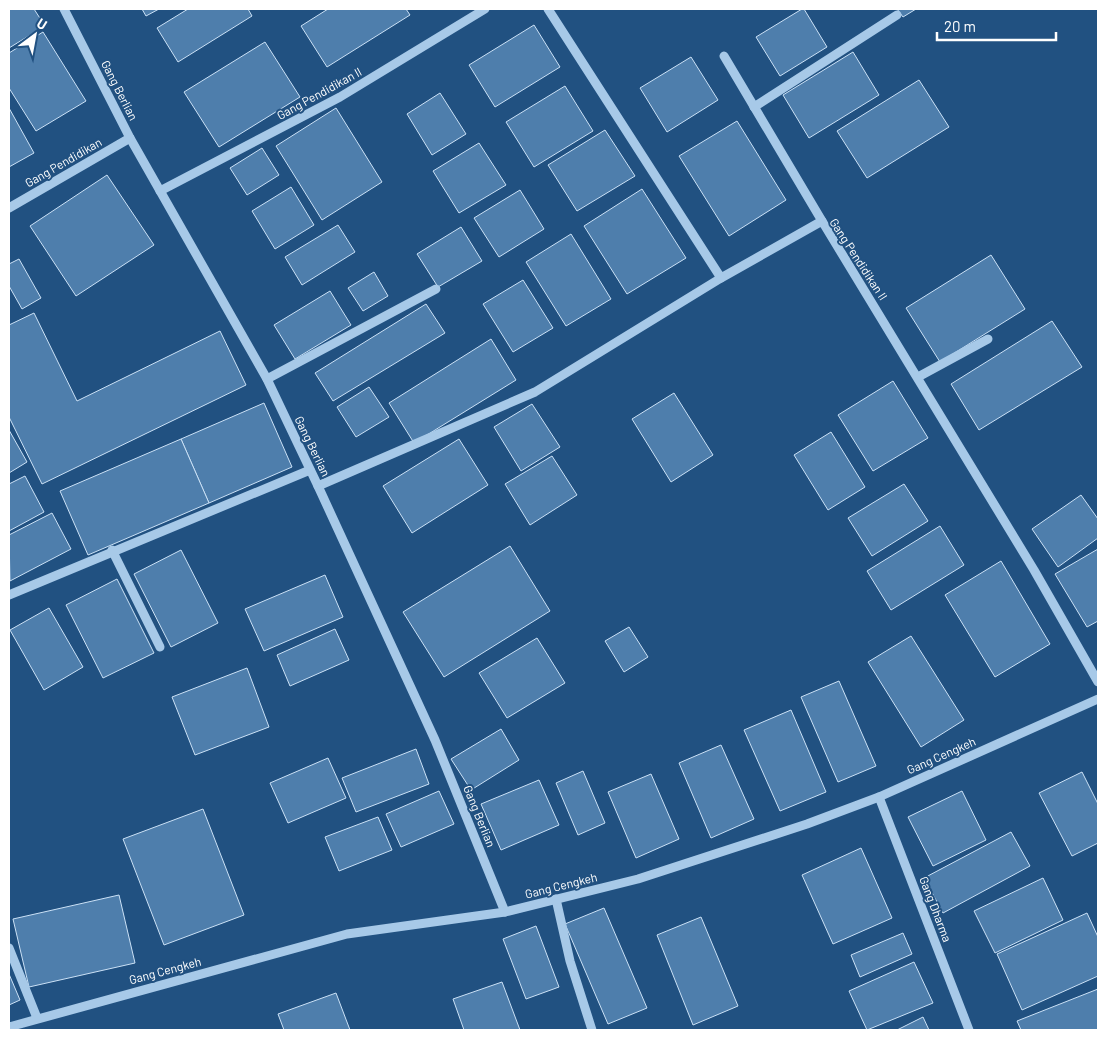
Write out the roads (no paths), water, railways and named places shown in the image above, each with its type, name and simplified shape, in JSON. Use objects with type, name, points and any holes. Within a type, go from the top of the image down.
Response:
[{"type":"street","name":"Gang Berlian","points":[[64,9],[130,138],[267,379],[435,740],[505,912]]},
{"type":"street","name":"Gang Pendidikan II","points":[[160,191],[340,97],[485,9]]},
{"type":"street","points":[[548,9],[721,278]]},
{"type":"street","points":[[754,107],[897,16]]},
{"type":"street","points":[[724,56],[822,221]]},
{"type":"street","name":"Gang Pendidikan","points":[[9,208],[130,138]]},
{"type":"street","name":"Gang Pendidikan II","points":[[318,486],[535,392],[721,278],[822,221],[918,377],[1098,682]]},
{"type":"street","points":[[267,379],[436,289]]},
{"type":"street","points":[[918,377],[988,339]]},
{"type":"street","points":[[9,594],[310,470]]},
{"type":"street","points":[[112,550],[160,646]]},
{"type":"street","name":"Gang Cengkeh","points":[[9,1027],[36,1018],[347,934],[505,912],[648,876],[807,824],[879,796],[1098,699]]},
{"type":"street","name":"Gang Dharma","points":[[879,796],[969,1030]]},
{"type":"street","points":[[556,899],[570,961],[592,1030]]},
{"type":"street","points":[[9,948],[36,1018]]}]
